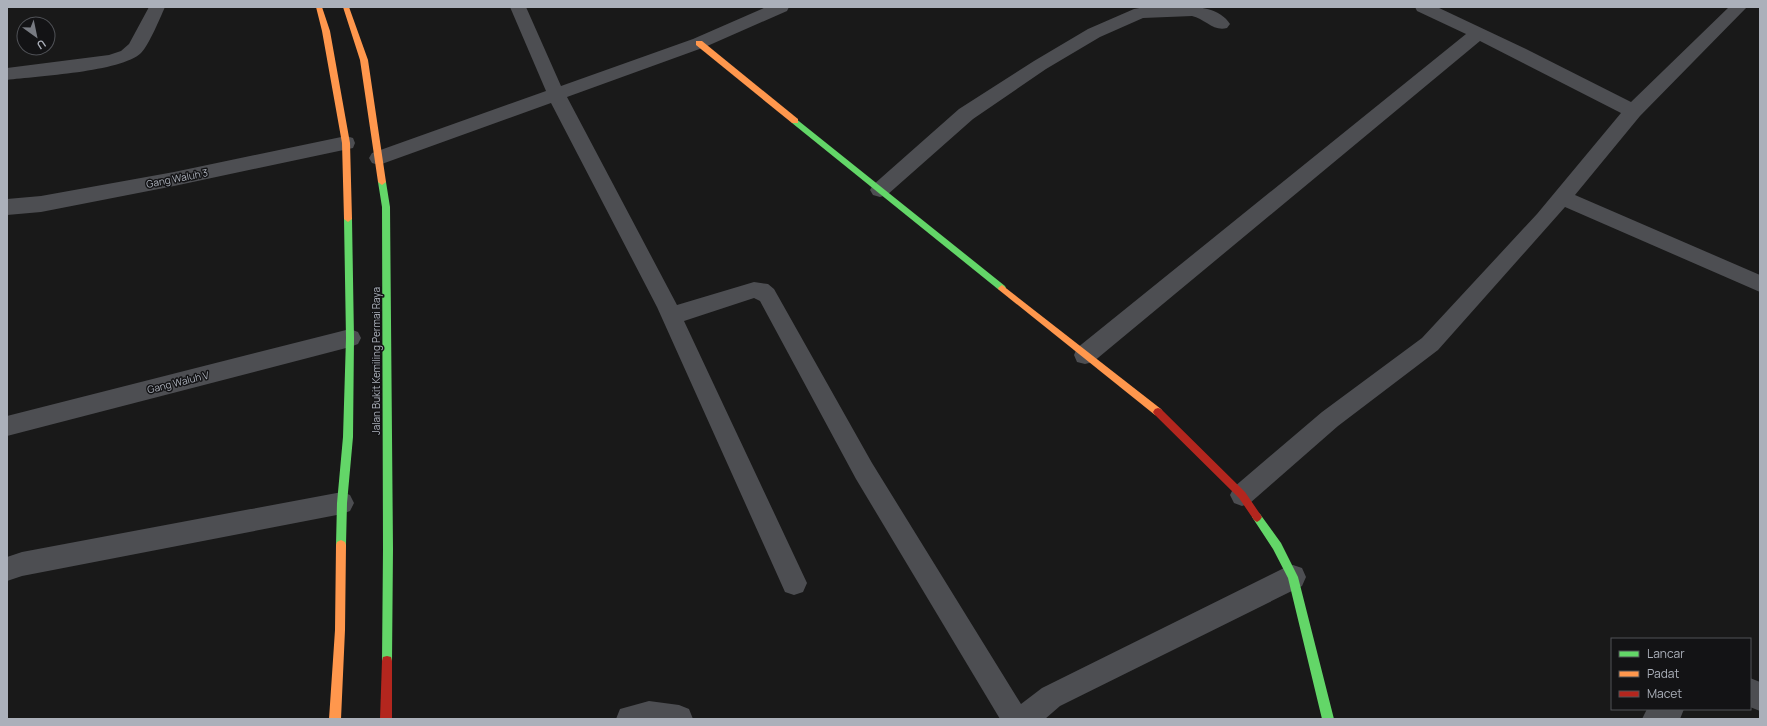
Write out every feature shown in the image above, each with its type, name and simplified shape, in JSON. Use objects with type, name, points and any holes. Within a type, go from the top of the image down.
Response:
[{"type":"street","points":[[7,74],[111,61],[127,55],[136,48],[157,7]]},
{"type":"street","points":[[318,7],[326,31],[343,104],[346,143],[350,338],[348,437],[342,503],[340,630],[331,718]]},
{"type":"street","name":"Jalan Bukit Kemiling Permai Raya","points":[[346,7],[364,60],[366,99],[379,158],[386,207],[388,549],[386,719]]},
{"type":"street","points":[[518,7],[556,94],[672,316],[794,583]]},
{"type":"street","points":[[379,158],[699,43],[781,7]]},
{"type":"street","points":[[1423,7],[1478,34],[1520,52],[1633,111]]},
{"type":"street","points":[[1242,495],[1330,419],[1430,344],[1562,197],[1633,111],[1739,7]]},
{"type":"street","points":[[880,190],[966,114],[1040,65],[1094,33],[1138,10],[1193,10],[1206,14],[1221,24]]},
{"type":"street","points":[[1085,355],[1478,34]]},
{"type":"street","points":[[699,43],[1085,355],[1165,417],[1242,495],[1277,546],[1293,577],[1328,719]]},
{"type":"street","name":"Gang Waluh 3","points":[[7,207],[41,204],[174,179],[346,143]]},
{"type":"street","points":[[1562,197],[1760,284]]},
{"type":"street","points":[[672,316],[754,290],[761,290],[767,295],[864,471],[1015,719]]},
{"type":"street","name":"Gang Waluh V","points":[[7,426],[350,338]]},
{"type":"street","points":[[7,569],[22,564],[342,503]]},
{"type":"street","points":[[1023,719],[1051,697],[1293,577]]},
{"type":"street","points":[[1751,692],[1760,698]]},
{"type":"street","points":[[1656,719],[1670,710]]},
{"type":"street","points":[[630,719],[649,714],[679,719]]},
{"type":"traffic: fast","points":[[795,121],[1002,288]]},
{"type":"traffic: fast","points":[[382,182],[386,207],[388,549],[387,661]]},
{"type":"traffic: fast","points":[[341,545],[342,503],[348,437],[350,338],[348,219]]},
{"type":"traffic: fast","points":[[1257,517],[1277,546],[1293,577],[1328,719]]},
{"type":"traffic: slow","points":[[319,7],[326,31],[346,143],[348,219]]},
{"type":"traffic: slow","points":[[346,7],[364,60],[382,182]]},
{"type":"traffic: slow","points":[[699,43],[795,121]]},
{"type":"traffic: slow","points":[[1002,288],[1158,412]]},
{"type":"traffic: slow","points":[[335,719],[340,630],[341,545]]},
{"type":"traffic: jam","points":[[1158,412],[1242,495],[1257,517]]},
{"type":"traffic: jam","points":[[386,719],[387,661]]}]
